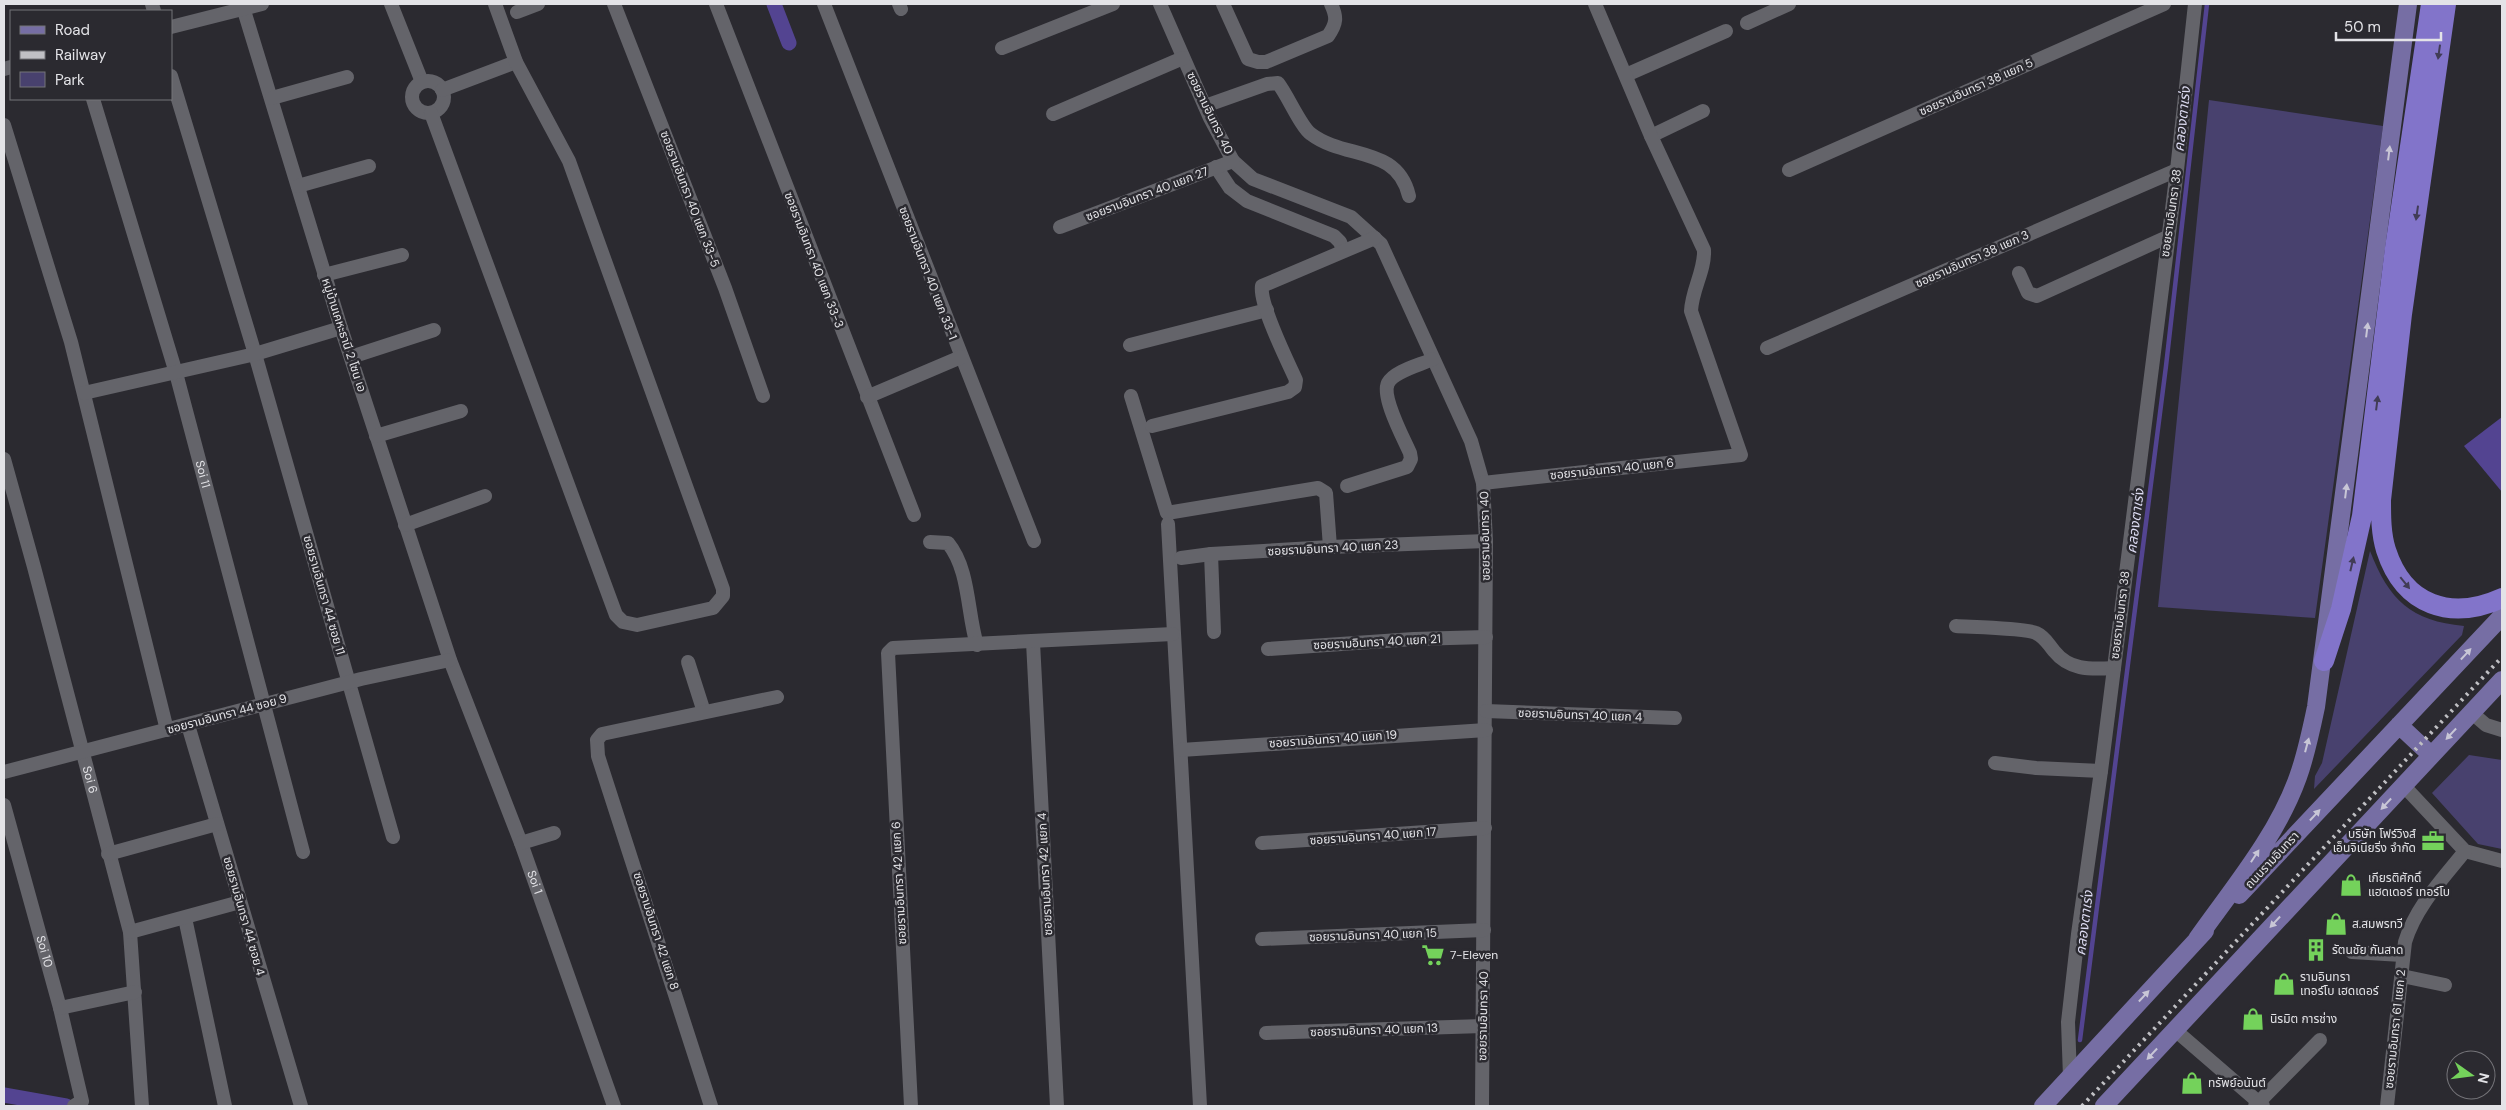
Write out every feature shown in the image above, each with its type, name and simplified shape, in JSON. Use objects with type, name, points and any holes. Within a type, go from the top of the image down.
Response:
[{"type":"highway","points":[[2324,661],[2341,609],[2362,516],[2370,466],[2386,251],[2432,4]]},
{"type":"highway","points":[[2446,4],[2402,314],[2381,500],[2382,526],[2386,550],[2395,570],[2406,586],[2420,598],[2435,606],[2455,610],[2471,609],[2502,598]]},
{"type":"main road","points":[[2386,251],[2408,4]]},
{"type":"main road","name":"ถนนรามอินทรา","points":[[2043,1106],[2502,616]]},
{"type":"main road","points":[[2198,939],[2267,837],[2297,779],[2313,723],[2324,661]]},
{"type":"main road","points":[[2104,1106],[2502,680]]},
{"type":"main road","points":[[2399,725],[2431,755]]},
{"type":"street","points":[[172,27],[243,6],[262,4]]},
{"type":"street","points":[[391,4],[422,82]]},
{"type":"street","points":[[431,112],[616,615],[623,622],[637,626],[714,608],[723,596],[723,589],[616,288],[569,161],[516,62],[494,4]]},
{"type":"street","points":[[517,12],[538,4]]},
{"type":"street","name":"ซอยรามอินทรา 40 แยก 33-5","points":[[614,4],[725,288],[763,396]]},
{"type":"street","name":"ซอยรามอินทรา 40 แยก 33-3","points":[[716,4],[914,515]]},
{"type":"street","name":"ซอยรามอินทรา 40 แยก 33-1","points":[[824,4],[1034,541]]},
{"type":"street","points":[[1002,48],[1114,4]]},
{"type":"street","name":"ซอยรามอินทรา 40","points":[[1160,4],[1204,106],[1233,161],[1253,179],[1351,217],[1381,244],[1471,441],[1483,483],[1486,541],[1482,1106]]},
{"type":"street","points":[[1223,4],[1248,59],[1258,62],[1266,62],[1328,36],[1337,18],[1331,4]]},
{"type":"street","points":[[1595,4],[1651,136],[1703,112]]},
{"type":"street","points":[[1747,22],[1789,4]]},
{"type":"street","name":"ซอยรามอินทรา 38 แยก 5","points":[[1789,170],[2164,4]]},
{"type":"street","name":"ซอยรามอินทรา 38","points":[[2070,1077],[2068,1022],[2078,934],[2102,771],[2167,238],[2177,170],[2195,4]]},
{"type":"street","name":"หมู่บ้านเคหะธานี 2 โซน เอ","points":[[243,6],[340,328],[450,660]]},
{"type":"street","points":[[1626,75],[1726,31]]},
{"type":"street","points":[[1053,114],[1183,58]]},
{"type":"street","points":[[442,90],[516,62]]},
{"type":"street","points":[[272,98],[346,77]]},
{"type":"street","name":"ซอยรามอินทรา 44 ซอย 11","points":[[172,79],[255,354],[393,837]]},
{"type":"street","points":[[422,82],[431,82],[442,90],[441,104],[431,112],[421,112],[412,101],[415,88],[422,82]]},
{"type":"street","points":[[1204,106],[1268,84],[1278,83],[1310,134],[1324,141],[1386,162],[1400,172],[1409,196]]},
{"type":"street","name":"Soi 11","points":[[93,100],[176,374],[303,852]]},
{"type":"street","points":[[4,125],[84,393],[167,730]]},
{"type":"street","name":"ซอยรามอินทรา 40 แยก 6","points":[[1483,483],[1741,455],[1691,311],[1693,290],[1704,261],[1704,250],[1651,136]]},
{"type":"street","name":"ซอยรามอินทรา 40 แยก 27","points":[[1060,227],[1233,161]]},
{"type":"street","points":[[298,186],[369,166]]},
{"type":"street","points":[[1216,167],[1230,188],[1247,201],[1334,236],[1340,242],[1343,250]]},
{"type":"street","name":"ซอยรามอินทรา 38 แยก 3","points":[[1767,348],[2177,170]]},
{"type":"street","points":[[1152,426],[1288,392],[1295,388],[1296,380],[1267,310],[1261,291],[1262,286],[1374,238]]},
{"type":"street","points":[[2018,273],[2028,294],[2037,296],[2167,238]]},
{"type":"street","points":[[324,275],[402,254]]},
{"type":"street","points":[[1130,345],[1267,310]]},
{"type":"street","points":[[84,393],[176,374],[255,354],[340,328]]},
{"type":"street","points":[[350,357],[434,330]]},
{"type":"street","points":[[867,397],[961,357]]},
{"type":"street","points":[[1346,486],[1400,471],[1407,467],[1411,459],[1410,453],[1386,396],[1387,384],[1395,376],[1433,360]]},
{"type":"street","points":[[1132,396],[1167,513],[1318,488],[1326,493],[1330,547]]},
{"type":"street","points":[[376,436],[461,411]]},
{"type":"street","name":"Soi 6","points":[[4,459],[130,932],[142,1106]]},
{"type":"street","points":[[405,525],[486,496]]},
{"type":"street","points":[[1168,524],[1200,1106]]},
{"type":"street","name":"ซอยรามอินทรา 40 แยก 23","points":[[1181,558],[1211,554],[1330,547],[1486,541]]},
{"type":"street","points":[[930,542],[948,543],[952,548],[964,578],[971,624],[978,645],[1173,634]]},
{"type":"street","points":[[1211,554],[1214,632]]},
{"type":"street","points":[[1956,626],[2034,631],[2046,639],[2055,652],[2067,662],[2083,669],[2114,668]]},
{"type":"street","name":"ซอยรามอินทรา 40 แยก 21","points":[[1268,649],[1414,639],[1486,637]]},
{"type":"street","name":"ซอยรามอินทรา 42 แยก 4","points":[[1033,642],[1057,1106]]},
{"type":"street","name":"ซอยรามอินทรา 42 แยก 6","points":[[911,1106],[887,659],[888,653],[893,648],[978,645]]},
{"type":"street","name":"ซอยรามอินทรา 44 ซอย 9","points":[[4,772],[349,682],[450,660]]},
{"type":"street","name":"Soi 1","points":[[450,660],[521,843],[614,1106]]},
{"type":"street","points":[[688,662],[704,712],[777,697]]},
{"type":"street","name":"ซอยรามอินทรา 40 แยก 4","points":[[1486,711],[1675,718]]},
{"type":"street","name":"ซอยรามอินทรา 42 แยก 8","points":[[704,712],[602,734],[596,740],[598,756],[710,1106]]},
{"type":"street","points":[[2472,713],[2486,725],[2502,730]]},
{"type":"street","name":"ซอยรามอินทรา 44 ซอย 4","points":[[188,725],[301,1106]]},
{"type":"street","name":"ซอยรามอินทรา 40 แยก 19","points":[[1181,750],[1486,730]]},
{"type":"street","points":[[1995,763],[2036,768],[2102,771]]},
{"type":"street","points":[[2403,785],[2465,851],[2502,861]]},
{"type":"street","name":"Soi 10","points":[[4,805],[60,1008],[78,1104]]},
{"type":"street","points":[[108,854],[218,824]]},
{"type":"street","name":"ซอยรามอินทรา 40 แยก 17","points":[[1262,843],[1485,828]]},
{"type":"street","points":[[521,843],[554,833]]},
{"type":"street","name":"ซอยรามอินทรา 61 แยก 2","points":[[2387,1106],[2402,976],[2402,955],[2411,923],[2427,897],[2465,851]]},
{"type":"street","points":[[130,932],[240,902]]},
{"type":"street","points":[[185,918],[225,1106]]},
{"type":"street","name":"ซอยรามอินทรา 40 แยก 15","points":[[1262,939],[1484,930]]},
{"type":"street","points":[[2352,952],[2402,955]]},
{"type":"street","points":[[2402,976],[2445,985]]},
{"type":"street","points":[[60,1008],[135,992]]},
{"type":"street","name":"ซอยรามอินทรา 40 แยก 13","points":[[1266,1033],[1483,1026]]},
{"type":"street","points":[[2175,1030],[2260,1105],[2320,1040]]},
{"type":"green space","points":[[2209,100],[2383,126],[2315,618],[2158,607]]},
{"type":"green space","points":[[2370,551],[2385,583],[2404,605],[2430,619],[2464,626],[2462,635],[2314,789],[2315,776],[2322,763]]},
{"type":"green space","points":[[2469,755],[2502,760],[2502,849],[2478,844],[2432,793]]},
{"type":"shaded area","points":[[2502,417],[2502,492],[2464,446]]},
{"type":"waterway","points":[[774,4],[789,43]]},
{"type":"waterway","name":"คลองตาเร่ง","points":[[2080,1040],[2166,366],[2207,4]]},
{"type":"waterway","points":[[4,1095],[66,1106]]},
{"type":"railway","points":[[2082,1106],[2502,657]]},
{"type":"place","name":"บริษัท โฟร์วิงส์ เอ็นจิเนียริ่ง จำกัด","points":[[2433,841]]},
{"type":"place","name":"เกียรติศักดิ์ แฮดเดอร์ เทอร์โบ","points":[[2351,885]]},
{"type":"place","name":"ส.สมพรทวี","points":[[2336,924]]},
{"type":"place","name":"รัตนชัย กันสาด","points":[[2316,950]]},
{"type":"place","name":"7-Eleven","points":[[1433,955]]},
{"type":"place","name":"รามอินทรา เทอร์โบ เฮดเดอร์","points":[[2284,984]]},
{"type":"place","name":"นิรมิต การช่าง","points":[[2253,1019]]},
{"type":"place","name":"ทรัพย์อนันต์","points":[[2192,1083]]}]
